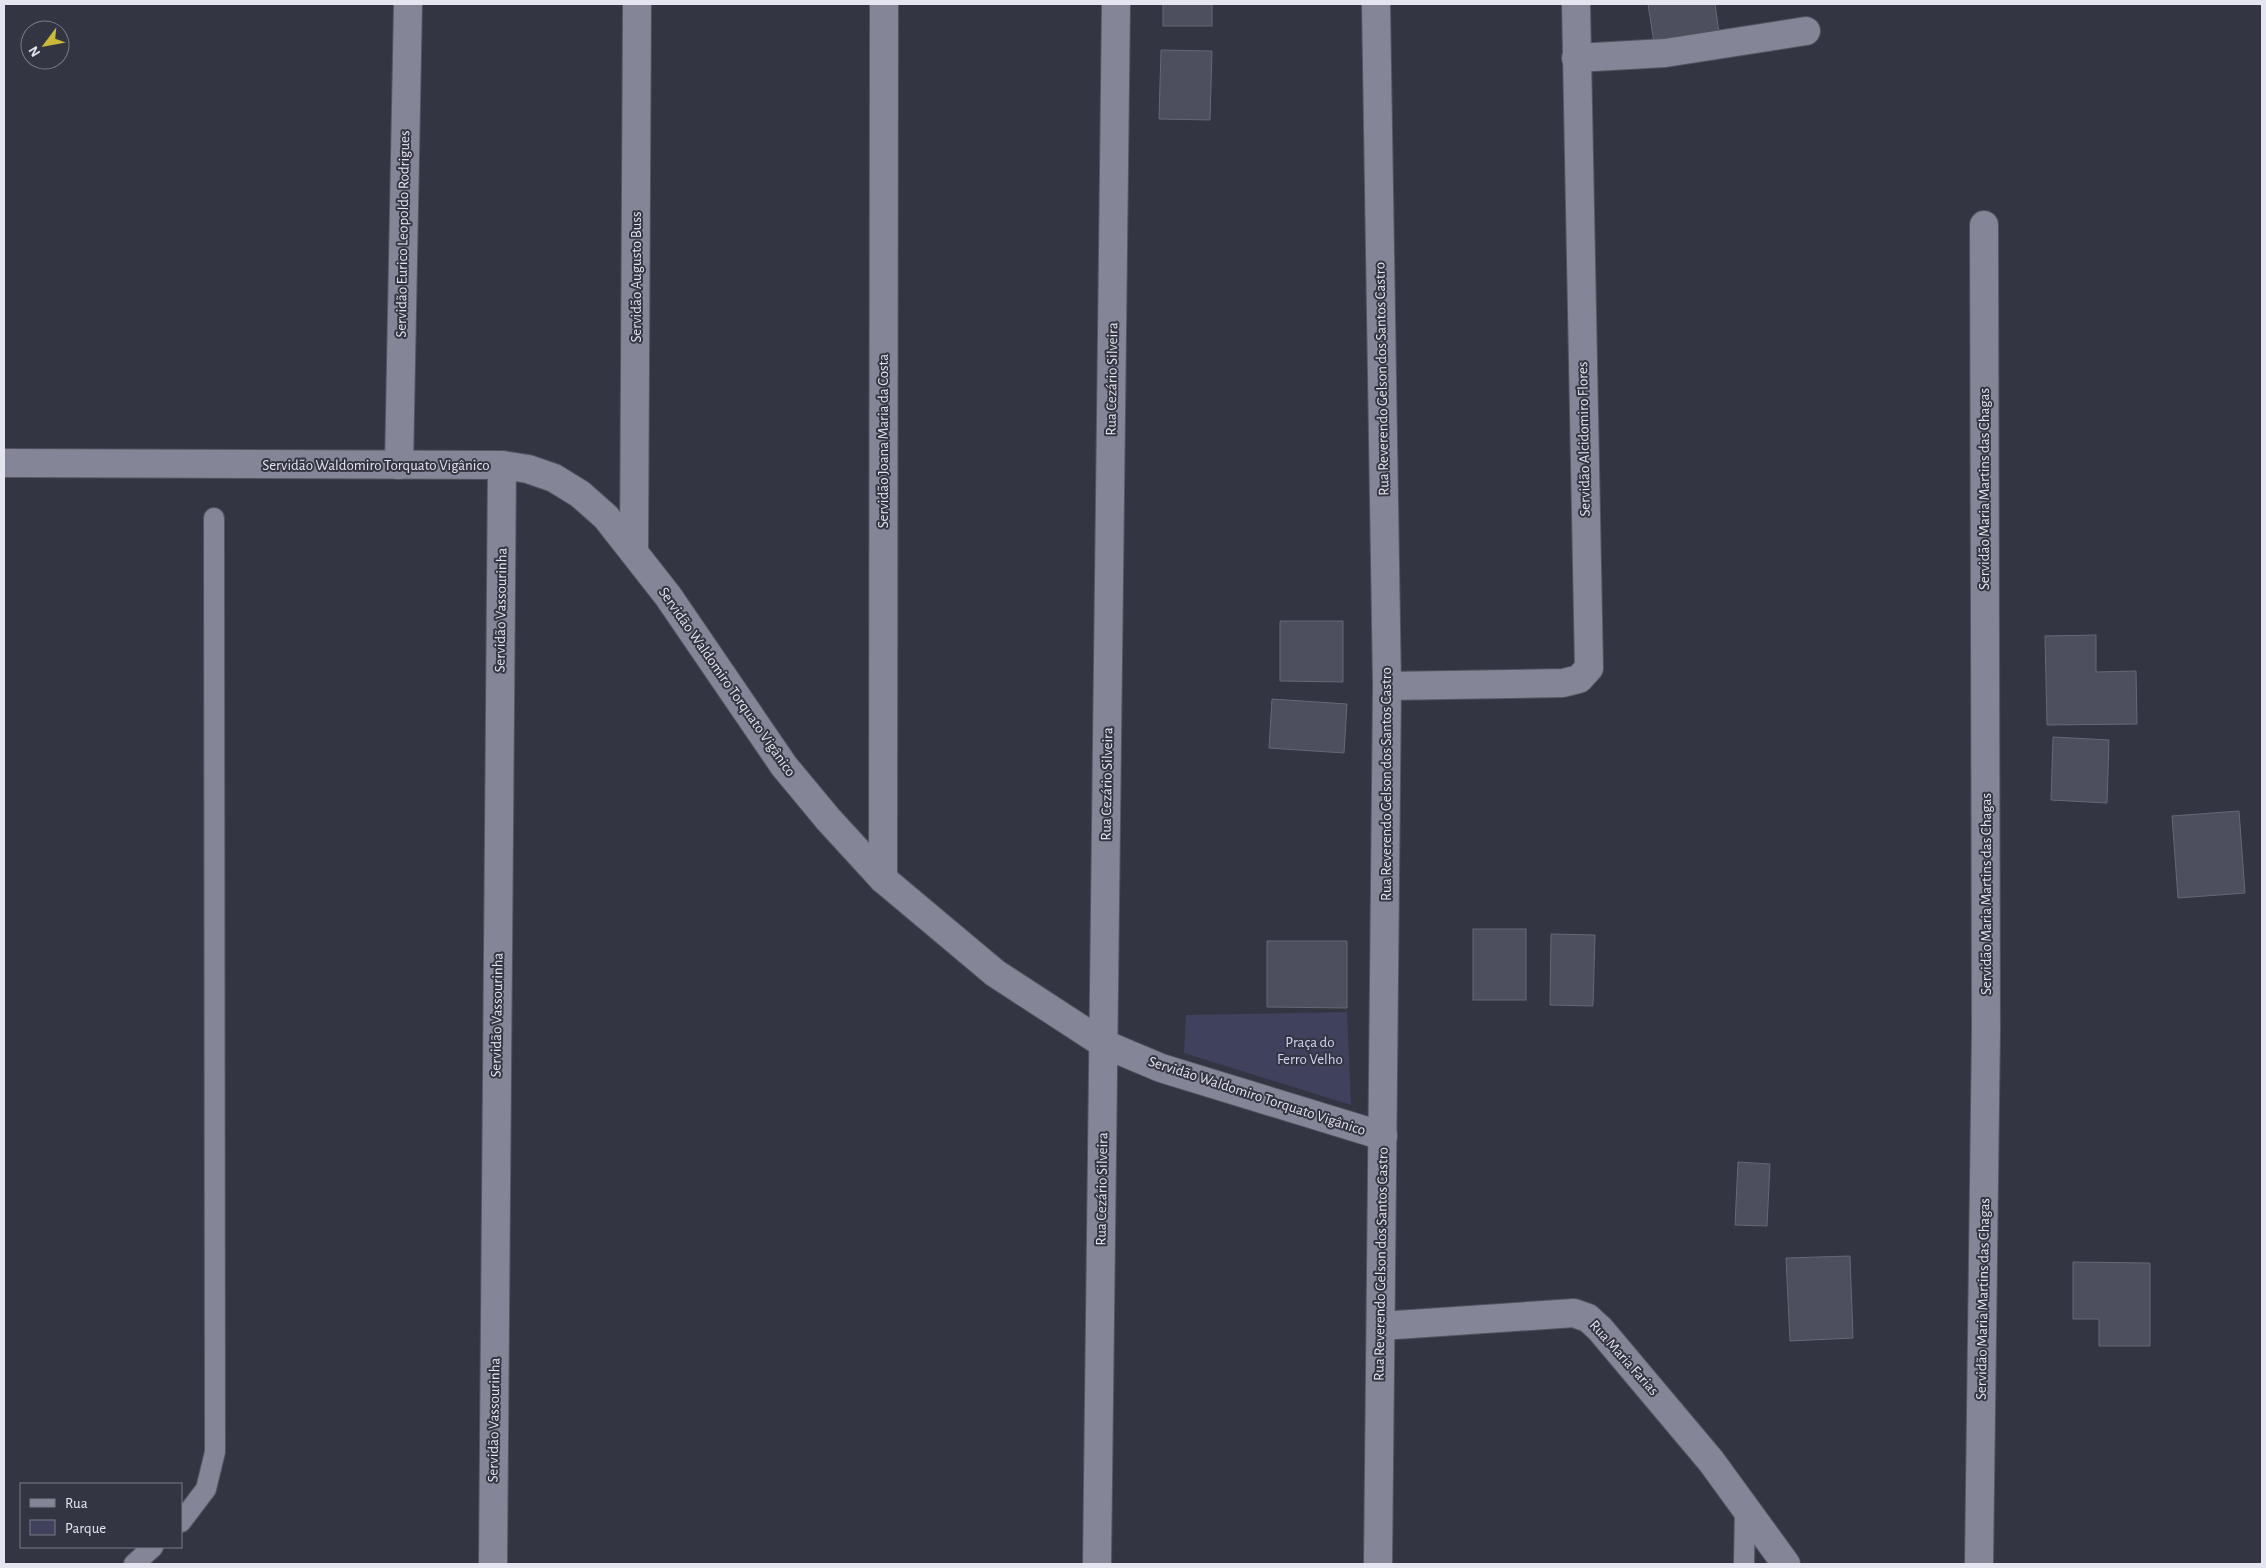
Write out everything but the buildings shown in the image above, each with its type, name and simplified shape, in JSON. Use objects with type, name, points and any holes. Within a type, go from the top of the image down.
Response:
[{"type":"street","name":"Servidão Eurico Leopoldo Rodrigues","points":[[399,465],[408,4]]},
{"type":"street","name":"Servidão Augusto Buss","points":[[634,550],[638,4]]},
{"type":"street","name":"Servidão Joana Maria da Costa","points":[[883,879],[884,4]]},
{"type":"street","name":"Rua Cezário Silveira","points":[[1097,1564],[1116,4]]},
{"type":"street","name":"Rua Reverendo Gelson dos Santos Castro","points":[[1376,4],[1387,686],[1378,1564]]},
{"type":"street","name":"Servidão Alcidomiro Flores","points":[[1387,686],[1563,683],[1579,678],[1589,668],[1576,4]]},
{"type":"street","points":[[1576,58],[1665,53],[1806,32]]},
{"type":"street","name":"Servidão Maria Martins das Chagas","points":[[1979,1564],[1986,1029],[1984,224]]},
{"type":"street","name":"Servidão Waldomiro Torquato Vigânico","points":[[4,463],[502,465],[528,469],[554,478],[580,494],[606,517],[634,550],[784,766],[828,819],[883,879],[995,973],[1104,1044],[1161,1068],[1226,1090],[1383,1136]]},
{"type":"street","name":"Servidão Vassourinha","points":[[492,1564],[502,465]]},
{"type":"street","name":"Rua Maria Farias","points":[[1381,1326],[1574,1313],[1588,1318],[1600,1329],[1711,1461],[1786,1564]]},
{"type":"lane","points":[[182,1521],[206,1489],[216,1452],[214,518]]},
{"type":"lane","points":[[1744,1564],[1745,1509]]},
{"type":"lane","points":[[134,1564],[152,1548]]},
{"type":"green space","name":"Praça do Ferro Velho","points":[[1347,1012],[1351,1105],[1184,1053],[1186,1015]]}]
